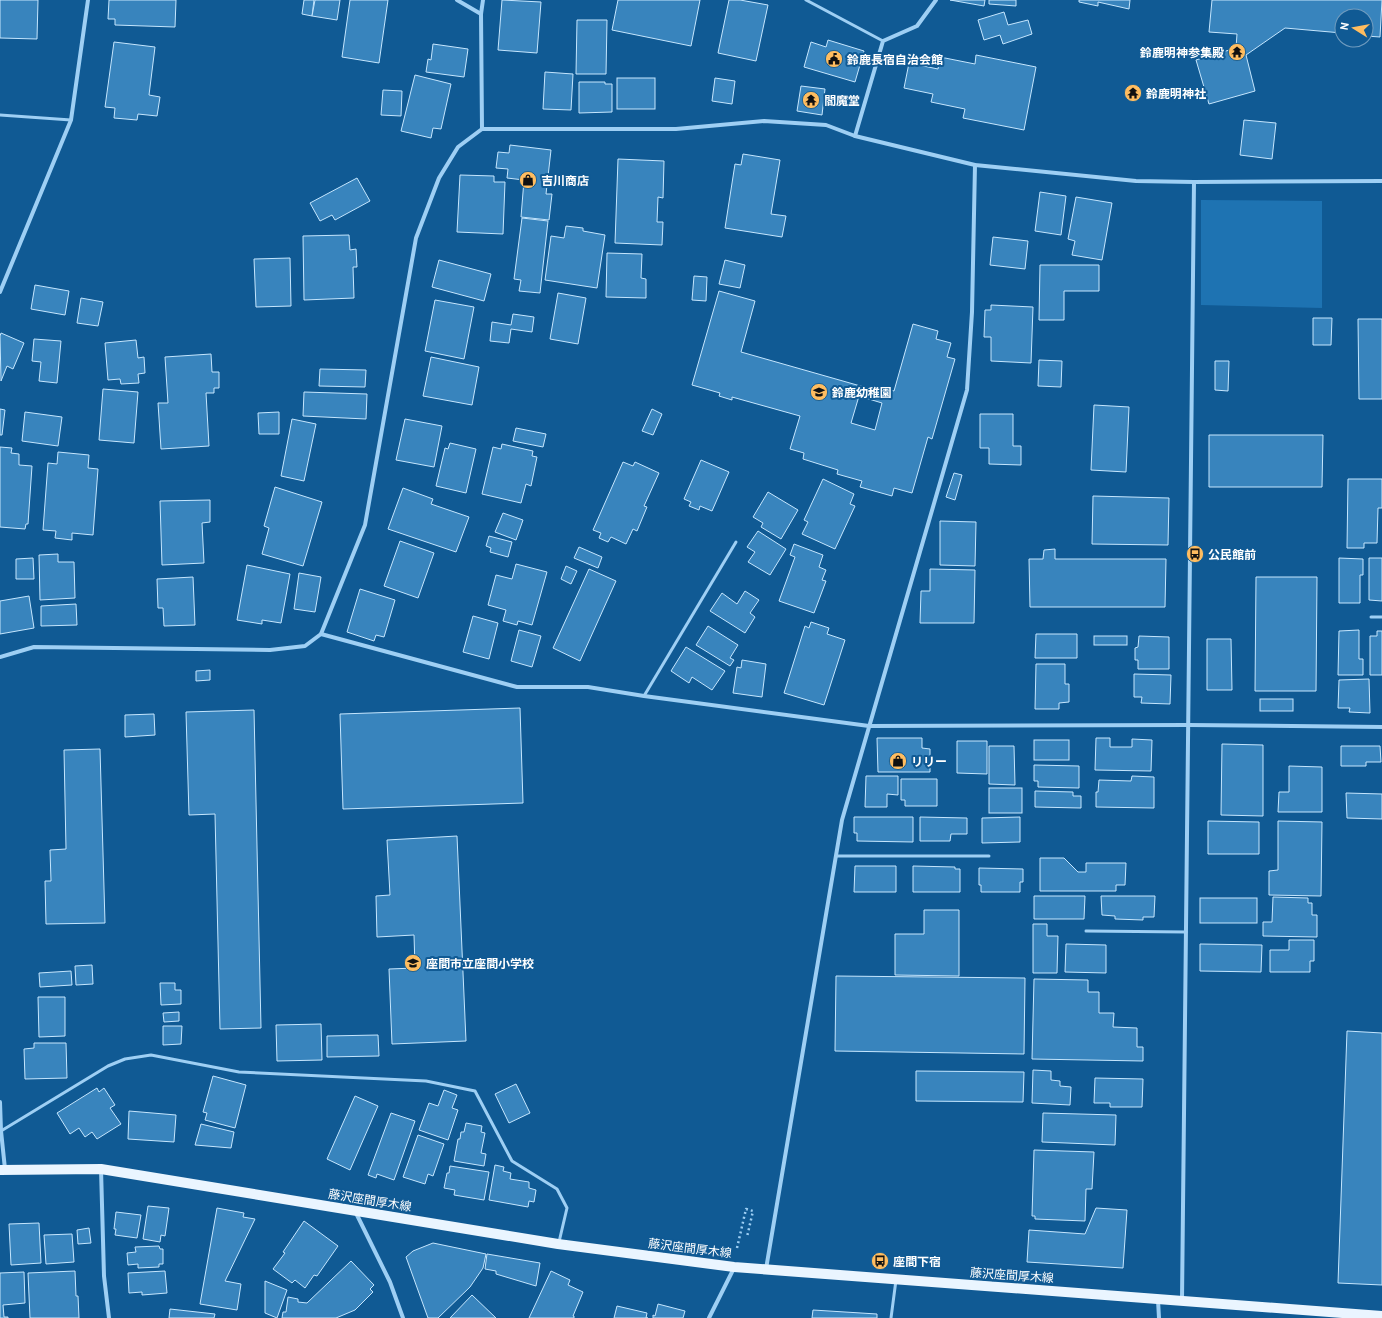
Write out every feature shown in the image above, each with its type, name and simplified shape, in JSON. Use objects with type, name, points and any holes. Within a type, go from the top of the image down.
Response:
[{"type":"main road","name":"藤沢座間厚木線","points":[[3,1169],[100,1169],[558,1244],[734,1267],[1382,1316]]},
{"type":"street","points":[[0,292],[71,120],[88,0]]},
{"type":"street","points":[[457,0],[481,14]]},
{"type":"street","points":[[482,129],[481,14],[483,0]]},
{"type":"street","points":[[855,136],[883,41],[917,26],[936,0]]},
{"type":"street","points":[[0,657],[34,647],[270,650],[305,646],[321,634],[365,525],[416,238],[439,178],[458,147],[482,129],[676,129],[764,122],[826,125],[855,136],[975,165],[1136,181],[1382,181]]},
{"type":"street","points":[[766,1270],[842,820],[967,390],[972,312],[975,165]]},
{"type":"street","points":[[1182,1302],[1194,182]]},
{"type":"street","points":[[321,634],[517,687],[588,687],[644,696],[869,726],[1188,725],[1382,727]]},
{"type":"street","points":[[0,1102],[3,1169]]},
{"type":"street","points":[[100,1169],[104,1276],[109,1318]]},
{"type":"street","points":[[355,1210],[390,1282],[402,1318]]},
{"type":"street","points":[[708,1318],[734,1267]]},
{"type":"street","points":[[1158,1300],[1159,1318]]},
{"type":"lane","points":[[806,0],[883,41]]},
{"type":"lane","points":[[0,115],[71,120]]},
{"type":"lane","points":[[644,696],[736,542]]},
{"type":"lane","points":[[1371,617],[1382,617]]},
{"type":"lane","points":[[836,856],[988,856]]},
{"type":"lane","points":[[1086,931],[1186,932]]},
{"type":"lane","points":[[1,1131],[108,1066],[125,1059],[151,1055],[238,1072],[426,1081],[475,1091],[512,1161],[557,1189],[567,1208],[558,1244]]},
{"type":"lane","points":[[891,1318],[896,1280]]},
{"type":"path","points":[[740,1236],[746,1209],[754,1211],[747,1238]]},
{"type":"shaded area","points":[[1201,200],[1322,201],[1322,308],[1201,305]]},
{"type":"building","points":[[0,0],[38,0],[37,39],[0,38]]},
{"type":"building","points":[[109,0],[176,0],[175,27],[115,25],[115,19],[108,19]]},
{"type":"building","points":[[304,0],[314,0],[312,16],[302,14]]},
{"type":"building","points":[[315,0],[340,0],[337,20],[312,16]]},
{"type":"building","points":[[350,0],[388,0],[379,63],[342,57]]},
{"type":"building","points":[[502,0],[541,2],[537,53],[498,50]]},
{"type":"building","points":[[618,0],[700,0],[691,46],[612,30]]},
{"type":"building","points":[[729,0],[740,0],[768,5],[756,61],[718,53]]},
{"type":"building","points":[[950,0],[985,0],[984,6]]},
{"type":"building","points":[[989,0],[1016,0],[1016,6],[989,4]]},
{"type":"building","points":[[1079,0],[1130,0],[1129,9],[1098,2],[1098,6],[1079,2]]},
{"type":"building","name":"鈴鹿明神参集殿","points":[[1212,0],[1382,0],[1380,37],[1374,37],[1374,8],[1334,8],[1334,32],[1285,28],[1246,55],[1255,91],[1209,104],[1196,60],[1236,48],[1237,34],[1209,32]]},
{"type":"building","points":[[1004,12],[1008,25],[1028,20],[1032,34],[1003,44],[1000,35],[984,40],[978,20]]},
{"type":"building","points":[[577,20],[607,20],[606,74],[576,74]]},
{"type":"building","name":"鈴鹿長宿自治会館","points":[[828,40],[864,51],[855,82],[804,67],[811,42],[826,47]]},
{"type":"building","points":[[114,42],[155,47],[149,95],[160,97],[157,116],[138,114],[137,120],[114,118],[115,108],[105,107]]},
{"type":"building","points":[[433,44],[468,49],[464,77],[426,72],[428,59],[431,60]]},
{"type":"building","points":[[976,55],[1036,67],[1024,130],[963,118],[965,109],[931,102],[933,94],[904,88],[909,63],[938,69],[940,57],[975,64]]},
{"type":"building","points":[[545,72],[573,74],[571,110],[543,109]]},
{"type":"building","points":[[415,75],[451,84],[441,129],[433,128],[431,138],[401,131]]},
{"type":"building","points":[[617,78],[655,78],[655,109],[617,109]]},
{"type":"building","points":[[715,78],[735,81],[732,104],[712,101]]},
{"type":"building","points":[[579,82],[605,82],[605,84],[612,84],[612,112],[579,113]]},
{"type":"building","name":"閻魔堂","points":[[801,86],[825,89],[822,115],[797,111]]},
{"type":"building","points":[[383,90],[402,91],[401,116],[381,115]]},
{"type":"building","points":[[1244,120],[1276,123],[1272,159],[1240,155]]},
{"type":"building","points":[[510,145],[551,150],[546,194],[552,194],[549,220],[521,217],[524,180],[507,178],[508,169],[496,168],[498,152],[509,153]]},
{"type":"building","points":[[743,154],[780,160],[771,214],[786,216],[782,237],[725,228],[735,164],[741,165]]},
{"type":"building","points":[[618,159],[664,161],[663,198],[658,197],[657,222],[663,222],[662,245],[615,243]]},
{"type":"building","points":[[460,175],[494,176],[494,182],[505,182],[503,234],[457,232]]},
{"type":"building","points":[[357,178],[370,201],[335,220],[332,215],[320,221],[310,203]]},
{"type":"building","points":[[1040,192],[1066,196],[1061,235],[1035,231]]},
{"type":"building","points":[[1076,197],[1112,203],[1102,260],[1072,255],[1075,241],[1068,239]]},
{"type":"building","points":[[522,218],[548,221],[540,293],[519,291],[521,280],[514,279]]},
{"type":"building","points":[[566,226],[583,228],[583,231],[605,235],[597,288],[545,280],[551,236],[564,238]]},
{"type":"building","points":[[349,235],[350,250],[356,249],[357,267],[353,267],[354,298],[304,300],[303,236]]},
{"type":"building","points":[[993,237],[1028,241],[1025,269],[990,265]]},
{"type":"building","points":[[607,253],[642,254],[641,278],[646,279],[646,298],[606,297]]},
{"type":"building","points":[[290,258],[291,306],[256,307],[254,259]]},
{"type":"building","points":[[439,260],[491,274],[484,301],[432,287]]},
{"type":"building","points":[[725,260],[745,265],[740,288],[719,284]]},
{"type":"building","points":[[1040,265],[1099,265],[1099,291],[1064,291],[1064,320],[1039,320]]},
{"type":"building","points":[[694,276],[707,277],[706,301],[692,300]]},
{"type":"building","points":[[35,285],[69,291],[65,315],[31,309]]},
{"type":"building","points":[[719,291],[755,301],[741,352],[885,393],[887,389],[894,391],[913,324],[938,331],[936,339],[951,343],[947,357],[955,359],[932,439],[928,437],[912,493],[894,488],[892,496],[860,487],[862,481],[837,474],[838,470],[803,459],[804,453],[790,449],[800,416],[732,397],[732,400],[719,396],[720,393],[692,385]],"holes":[[[859,396],[882,403],[875,430],[851,423]]]},
{"type":"building","points":[[558,293],[586,298],[578,344],[550,339]]},
{"type":"building","points":[[81,298],[103,302],[98,326],[77,323]]},
{"type":"building","points":[[435,300],[474,307],[464,359],[425,351]]},
{"type":"building","points":[[991,305],[1033,307],[1031,363],[991,361],[991,337],[984,337],[985,310],[991,310]]},
{"type":"building","points":[[513,314],[534,317],[532,332],[511,329],[509,343],[490,341],[492,322],[511,325]]},
{"type":"building","points":[[1313,318],[1332,318],[1331,345],[1313,345]]},
{"type":"building","points":[[1358,319],[1382,319],[1382,399],[1359,399]]},
{"type":"building","points":[[1,333],[24,343],[13,369],[7,366],[1,381],[0,336]]},
{"type":"building","points":[[34,339],[61,341],[57,383],[39,381],[41,362],[32,361]]},
{"type":"building","points":[[136,340],[138,358],[144,357],[145,373],[138,374],[139,383],[121,384],[120,379],[108,380],[105,343]]},
{"type":"building","points":[[211,354],[212,372],[219,372],[219,388],[214,388],[214,393],[206,393],[209,446],[161,449],[158,403],[168,403],[165,357]]},
{"type":"building","points":[[431,357],[479,367],[472,405],[423,396]]},
{"type":"building","points":[[1039,360],[1062,361],[1061,387],[1038,386]]},
{"type":"building","points":[[1215,361],[1229,361],[1228,391],[1215,390]]},
{"type":"building","points":[[320,369],[366,370],[365,387],[319,386]]},
{"type":"building","points":[[103,389],[138,392],[134,443],[99,440]]},
{"type":"building","points":[[304,392],[367,394],[366,419],[303,416]]},
{"type":"building","points":[[1094,405],[1129,407],[1126,472],[1091,470]]},
{"type":"building","points":[[0,409],[5,410],[2,435],[0,435]]},
{"type":"building","points":[[652,409],[662,414],[653,435],[642,431]]},
{"type":"building","points":[[25,412],[62,417],[58,446],[22,441]]},
{"type":"building","points":[[279,412],[279,434],[259,434],[258,413]]},
{"type":"building","points":[[980,414],[1013,414],[1013,446],[1021,446],[1021,465],[989,464],[989,448],[980,448]]},
{"type":"building","points":[[292,419],[316,424],[304,481],[281,476]]},
{"type":"building","points":[[405,419],[442,426],[434,467],[396,460]]},
{"type":"building","points":[[516,428],[546,434],[543,447],[513,441]]},
{"type":"building","points":[[1209,435],[1323,435],[1322,487],[1209,487]]},
{"type":"building","points":[[450,443],[476,449],[466,493],[436,486],[445,448],[448,449]]},
{"type":"building","points":[[502,444],[533,451],[532,456],[537,457],[531,486],[526,484],[521,503],[482,494],[493,447],[501,449]]},
{"type":"building","points":[[0,447],[12,448],[11,453],[19,454],[19,465],[32,466],[28,524],[26,524],[25,529],[0,527]]},
{"type":"building","points":[[58,452],[89,455],[88,468],[98,469],[93,535],[72,533],[72,540],[55,538],[56,531],[43,530],[48,463],[57,464]]},
{"type":"building","points":[[701,460],[729,472],[712,511],[700,506],[699,510],[689,506],[691,502],[684,499]]},
{"type":"building","points":[[623,462],[633,466],[635,462],[659,473],[644,506],[647,507],[637,531],[633,529],[626,544],[611,537],[608,542],[599,538],[601,533],[593,530]]},
{"type":"building","points":[[954,473],[962,475],[955,500],[946,497]]},
{"type":"building","points":[[823,479],[854,494],[850,504],[855,506],[835,549],[802,534],[808,522],[804,520]]},
{"type":"building","points":[[1348,479],[1382,479],[1382,508],[1378,508],[1377,543],[1364,543],[1364,548],[1347,548]]},
{"type":"building","points":[[275,487],[322,502],[303,566],[262,554],[269,528],[264,526]]},
{"type":"building","points":[[403,488],[433,499],[431,504],[469,517],[456,552],[388,529]]},
{"type":"building","points":[[768,492],[798,510],[781,539],[761,527],[763,523],[753,517]]},
{"type":"building","points":[[1093,496],[1169,498],[1168,545],[1092,544]]},
{"type":"building","points":[[210,500],[210,522],[202,523],[204,563],[162,565],[160,501]]},
{"type":"building","points":[[503,513],[523,520],[516,540],[495,532]]},
{"type":"building","points":[[940,521],[976,522],[975,566],[940,565]]},
{"type":"building","points":[[758,531],[786,549],[770,575],[748,562],[755,552],[747,547]]},
{"type":"building","points":[[489,536],[512,542],[508,557],[490,552],[491,548],[486,546]]},
{"type":"building","points":[[400,541],[434,553],[418,598],[384,586]]},
{"type":"building","points":[[794,544],[823,555],[819,567],[826,570],[822,580],[826,581],[814,613],[779,601],[795,557],[790,555]]},
{"type":"building","points":[[579,547],[602,557],[598,568],[574,558]]},
{"type":"building","points":[[1055,549],[1055,559],[1166,559],[1165,607],[1030,607],[1029,559],[1043,559],[1044,550]]},
{"type":"building","points":[[58,554],[58,562],[74,562],[75,598],[40,600],[39,555]]},
{"type":"building","points":[[33,558],[34,579],[16,579],[16,559]]},
{"type":"building","points":[[1339,558],[1363,559],[1363,575],[1360,575],[1360,603],[1339,603]]},
{"type":"building","points":[[1369,558],[1382,558],[1382,601],[1369,600]]},
{"type":"building","points":[[516,564],[547,572],[532,625],[518,621],[517,625],[503,621],[506,610],[488,605],[496,575],[512,579]]},
{"type":"building","points":[[247,565],[290,574],[281,623],[262,620],[262,624],[237,620]]},
{"type":"building","points":[[566,566],[577,571],[571,584],[561,579]]},
{"type":"building","points":[[589,569],[616,581],[580,661],[553,648]]},
{"type":"building","points":[[930,569],[975,570],[974,623],[920,623],[921,591],[930,591]]},
{"type":"building","points":[[299,573],[321,577],[315,612],[294,609]]},
{"type":"building","points":[[193,577],[195,625],[164,626],[163,608],[158,608],[157,579]]},
{"type":"building","points":[[1256,577],[1317,577],[1316,691],[1255,691]]},
{"type":"building","points":[[360,589],[395,600],[384,637],[376,635],[374,641],[347,632]]},
{"type":"building","points":[[745,591],[759,600],[750,613],[755,617],[745,633],[710,611],[722,593],[737,604]]},
{"type":"building","points":[[29,596],[34,628],[0,634],[0,601]]},
{"type":"building","points":[[76,604],[77,625],[41,626],[41,606]]},
{"type":"building","points":[[473,616],[498,623],[489,659],[463,652]]},
{"type":"building","points":[[811,622],[829,628],[827,634],[845,640],[824,705],[784,693],[805,626],[809,628]]},
{"type":"building","points":[[708,626],[738,645],[730,658],[734,660],[730,666],[696,645]]},
{"type":"building","points":[[519,630],[541,636],[532,667],[511,661]]},
{"type":"building","points":[[1359,630],[1359,659],[1363,659],[1363,675],[1338,675],[1339,631]]},
{"type":"building","points":[[1377,631],[1382,631],[1382,675],[1370,675],[1370,636],[1377,636]]},
{"type":"building","points":[[1036,634],[1077,634],[1077,658],[1035,658]]},
{"type":"building","points":[[1094,636],[1127,636],[1127,645],[1094,645]]},
{"type":"building","points":[[1139,636],[1169,637],[1169,669],[1138,669],[1138,660],[1135,660],[1135,648],[1138,647]]},
{"type":"building","points":[[1207,639],[1231,639],[1232,690],[1207,690]]},
{"type":"building","points":[[686,647],[725,671],[712,690],[692,677],[689,683],[671,671]]},
{"type":"building","points":[[742,660],[766,664],[762,697],[733,693],[737,667],[741,668]]},
{"type":"building","points":[[1036,664],[1065,664],[1065,684],[1069,684],[1069,702],[1059,703],[1059,709],[1035,709]]},
{"type":"building","points":[[210,670],[210,680],[196,681],[196,671]]},
{"type":"building","points":[[1134,674],[1171,675],[1170,704],[1141,703],[1142,697],[1134,697]]},
{"type":"building","points":[[1369,679],[1370,713],[1349,712],[1350,708],[1338,708],[1339,680]]},
{"type":"building","points":[[1260,699],[1293,699],[1293,711],[1260,711]]},
{"type":"building","points":[[520,708],[523,803],[343,809],[340,714]]},
{"type":"building","points":[[254,710],[261,1028],[220,1029],[215,814],[189,815],[186,712]]},
{"type":"building","points":[[154,714],[155,735],[125,737],[125,715]]},
{"type":"building","points":[[877,738],[922,738],[922,748],[930,749],[930,772],[878,772]]},
{"type":"building","points":[[1096,738],[1110,738],[1110,747],[1132,747],[1132,739],[1152,740],[1151,771],[1095,770]]},
{"type":"building","points":[[1034,740],[1069,740],[1069,760],[1034,760]]},
{"type":"building","points":[[957,741],[987,741],[987,774],[957,773]]},
{"type":"building","points":[[1222,744],[1263,745],[1263,816],[1221,815]]},
{"type":"building","points":[[989,746],[1014,746],[1015,785],[989,784]]},
{"type":"building","points":[[1341,746],[1380,746],[1381,762],[1366,762],[1366,766],[1341,766]]},
{"type":"building","points":[[100,749],[105,923],[46,924],[45,881],[51,881],[50,850],[66,849],[64,750]]},
{"type":"building","points":[[1034,765],[1079,766],[1079,788],[1038,787],[1038,781],[1034,781]]},
{"type":"building","points":[[1289,766],[1322,767],[1322,812],[1278,812],[1279,792],[1289,792]]},
{"type":"building","points":[[866,776],[898,776],[898,795],[887,794],[887,807],[865,807]]},
{"type":"building","points":[[1132,776],[1154,777],[1154,808],[1096,807],[1096,792],[1098,792],[1099,780],[1131,781]]},
{"type":"building","points":[[901,779],[937,779],[937,806],[905,806],[905,800],[901,800]]},
{"type":"building","points":[[989,788],[1022,788],[1022,813],[989,813]]},
{"type":"building","points":[[1035,791],[1073,792],[1073,796],[1081,796],[1081,808],[1035,807]]},
{"type":"building","points":[[1346,793],[1382,794],[1382,819],[1347,818]]},
{"type":"building","points":[[854,817],[913,817],[913,842],[857,841],[857,833],[854,833]]},
{"type":"building","points":[[920,817],[967,818],[967,834],[951,834],[950,841],[920,841]]},
{"type":"building","points":[[1020,817],[1020,842],[982,843],[982,818]]},
{"type":"building","points":[[1208,821],[1259,822],[1259,854],[1208,854]]},
{"type":"building","points":[[1278,821],[1322,822],[1321,896],[1269,895],[1269,871],[1278,870]]},
{"type":"building","points":[[457,836],[466,1041],[392,1044],[389,969],[415,968],[414,935],[377,937],[376,896],[390,895],[387,840]]},
{"type":"building","points":[[1040,858],[1064,858],[1078,872],[1086,872],[1086,863],[1126,863],[1125,885],[1116,885],[1116,891],[1040,891]]},
{"type":"building","points":[[855,866],[896,866],[896,892],[854,892]]},
{"type":"building","points":[[913,866],[955,867],[955,869],[960,869],[960,892],[913,892]]},
{"type":"building","points":[[979,868],[1023,869],[1023,882],[1020,882],[1020,892],[981,892],[981,885],[979,885]]},
{"type":"building","points":[[1034,896],[1085,896],[1084,919],[1034,919]]},
{"type":"building","points":[[1101,896],[1155,896],[1154,917],[1143,917],[1143,920],[1115,919],[1115,916],[1102,915]]},
{"type":"building","points":[[1273,897],[1308,898],[1308,903],[1312,903],[1312,915],[1317,915],[1317,937],[1263,936],[1263,922],[1272,922]]},
{"type":"building","points":[[1200,898],[1257,898],[1257,923],[1200,923]]},
{"type":"building","points":[[924,910],[959,910],[959,976],[895,975],[895,934],[924,934]]},
{"type":"building","points":[[1033,924],[1047,924],[1047,936],[1058,936],[1057,973],[1033,973]]},
{"type":"building","points":[[1289,940],[1314,940],[1314,961],[1310,961],[1310,972],[1270,972],[1270,950],[1289,950]]},
{"type":"building","points":[[1066,944],[1106,945],[1106,973],[1065,972]]},
{"type":"building","points":[[1200,944],[1262,945],[1261,972],[1200,971]]},
{"type":"building","points":[[92,965],[93,984],[76,985],[75,966]]},
{"type":"building","points":[[71,971],[72,985],[40,987],[39,973]]},
{"type":"building","points":[[836,976],[1025,978],[1024,1054],[835,1051]]},
{"type":"building","points":[[1034,979],[1088,980],[1088,992],[1099,992],[1099,1013],[1114,1013],[1113,1027],[1137,1028],[1137,1047],[1143,1047],[1143,1061],[1032,1059]]},
{"type":"building","points":[[160,983],[175,983],[175,990],[181,990],[181,1004],[161,1005]]},
{"type":"building","points":[[38,997],[65,997],[65,1036],[39,1037]]},
{"type":"building","points":[[179,1012],[179,1021],[164,1022],[163,1013]]},
{"type":"building","points":[[321,1024],[322,1060],[277,1061],[276,1025]]},
{"type":"building","points":[[163,1026],[182,1026],[181,1044],[163,1045]]},
{"type":"building","points":[[1347,1031],[1382,1033],[1382,1285],[1338,1283]]},
{"type":"building","points":[[378,1035],[379,1056],[327,1057],[327,1036]]},
{"type":"building","points":[[34,1043],[66,1043],[67,1078],[25,1079],[24,1049],[34,1048]]},
{"type":"building","points":[[1033,1070],[1051,1071],[1051,1080],[1060,1081],[1060,1086],[1071,1087],[1070,1105],[1032,1103]]},
{"type":"building","points":[[916,1071],[1024,1072],[1023,1102],[916,1101]]},
{"type":"building","points":[[213,1076],[246,1085],[235,1128],[205,1120],[207,1113],[203,1112]]},
{"type":"building","points":[[1095,1078],[1143,1079],[1142,1107],[1110,1107],[1110,1103],[1094,1103]]},
{"type":"building","points":[[516,1084],[530,1113],[509,1123],[495,1094]]},
{"type":"building","points":[[97,1088],[99,1092],[104,1088],[115,1105],[110,1108],[121,1124],[97,1139],[92,1132],[85,1137],[79,1128],[70,1134],[57,1113]]},
{"type":"building","points":[[444,1090],[457,1095],[452,1108],[458,1110],[448,1140],[419,1130],[429,1103],[438,1106]]},
{"type":"building","points":[[355,1096],[378,1106],[350,1170],[327,1159]]},
{"type":"building","points":[[129,1111],[176,1115],[174,1142],[128,1139]]},
{"type":"building","points":[[391,1113],[415,1121],[394,1180],[377,1174],[376,1178],[368,1175]]},
{"type":"building","points":[[1043,1113],[1116,1115],[1115,1145],[1042,1142]]},
{"type":"building","points":[[466,1123],[482,1126],[481,1132],[485,1133],[481,1153],[486,1154],[484,1166],[454,1161],[458,1139],[460,1139],[461,1132],[464,1132]]},
{"type":"building","points":[[201,1124],[234,1132],[231,1148],[195,1145]]},
{"type":"building","points":[[418,1135],[444,1144],[433,1176],[428,1174],[425,1184],[403,1177]]},
{"type":"building","points":[[1034,1150],[1094,1152],[1092,1189],[1086,1189],[1085,1221],[1035,1219],[1035,1216],[1032,1216]]},
{"type":"building","points":[[495,1165],[504,1167],[503,1171],[511,1173],[510,1179],[529,1182],[529,1188],[536,1190],[534,1202],[529,1201],[528,1207],[489,1200]]},
{"type":"building","points":[[450,1166],[489,1172],[484,1200],[454,1195],[455,1190],[444,1188]]},
{"type":"building","points":[[148,1206],[169,1208],[165,1236],[161,1235],[160,1242],[143,1239]]},
{"type":"building","points":[[217,1208],[244,1213],[243,1217],[255,1219],[225,1281],[241,1284],[237,1310],[200,1304]]},
{"type":"building","points":[[1096,1208],[1127,1210],[1123,1268],[1027,1262],[1029,1230],[1085,1234]]},
{"type":"building","points":[[116,1212],[141,1215],[137,1238],[115,1235],[116,1229],[114,1229]]},
{"type":"building","points":[[304,1221],[338,1246],[317,1276],[314,1275],[305,1288],[295,1280],[292,1283],[273,1269],[285,1253],[283,1252]]},
{"type":"building","points":[[39,1223],[41,1263],[11,1265],[9,1224]]},
{"type":"building","points":[[89,1228],[91,1243],[78,1244],[77,1230]]},
{"type":"building","points":[[72,1234],[74,1262],[46,1264],[44,1235]]},
{"type":"building","points":[[433,1243],[486,1254],[483,1268],[470,1287],[438,1318],[428,1318],[406,1257],[413,1251]]},
{"type":"building","points":[[159,1246],[160,1249],[163,1249],[163,1264],[159,1264],[159,1267],[138,1268],[138,1264],[128,1265],[127,1253],[136,1252],[135,1247]]},
{"type":"building","points":[[487,1254],[540,1263],[536,1286],[496,1274],[496,1271],[485,1269]]},
{"type":"building","points":[[351,1261],[374,1285],[370,1289],[373,1292],[355,1310],[336,1318],[282,1318],[283,1312],[286,1312],[288,1297],[298,1299],[298,1302],[307,1303]]},
{"type":"building","points":[[75,1271],[79,1318],[30,1318],[28,1273]]},
{"type":"building","points":[[165,1271],[167,1293],[142,1295],[142,1292],[129,1293],[128,1273]]},
{"type":"building","points":[[551,1271],[570,1280],[568,1285],[583,1292],[573,1316],[574,1318],[529,1318]]},
{"type":"building","points":[[24,1272],[25,1303],[3,1305],[4,1317],[8,1318],[0,1318],[0,1273]]},
{"type":"building","points":[[265,1281],[287,1290],[277,1318],[265,1313]]},
{"type":"building","points":[[472,1295],[496,1318],[450,1318]]},
{"type":"building","points":[[658,1304],[685,1311],[683,1318],[653,1318],[653,1315],[655,1316]]},
{"type":"building","points":[[617,1306],[647,1313],[646,1318],[614,1318]]},
{"type":"building","points":[[170,1309],[215,1314],[214,1318],[169,1318]]},
{"type":"building","points":[[813,1310],[877,1314],[877,1318],[812,1318]]},
{"type":"place","name":"鈴鹿明神参集殿","points":[[1237,52]]},
{"type":"place","name":"鈴鹿長宿自治会館","points":[[834,59]]},
{"type":"place","name":"鈴鹿明神社","points":[[1133,93]]},
{"type":"place","name":"閻魔堂","points":[[811,100]]},
{"type":"place","name":"吉川商店","points":[[528,180]]},
{"type":"place","name":"鈴鹿幼稚園","points":[[819,392]]},
{"type":"place","name":"公民館前","points":[[1195,554]]},
{"type":"place","name":"リリー","points":[[898,761]]},
{"type":"place","name":"座間市立座間小学校","points":[[413,963]]},
{"type":"place","name":"座間下宿","points":[[880,1261]]}]
